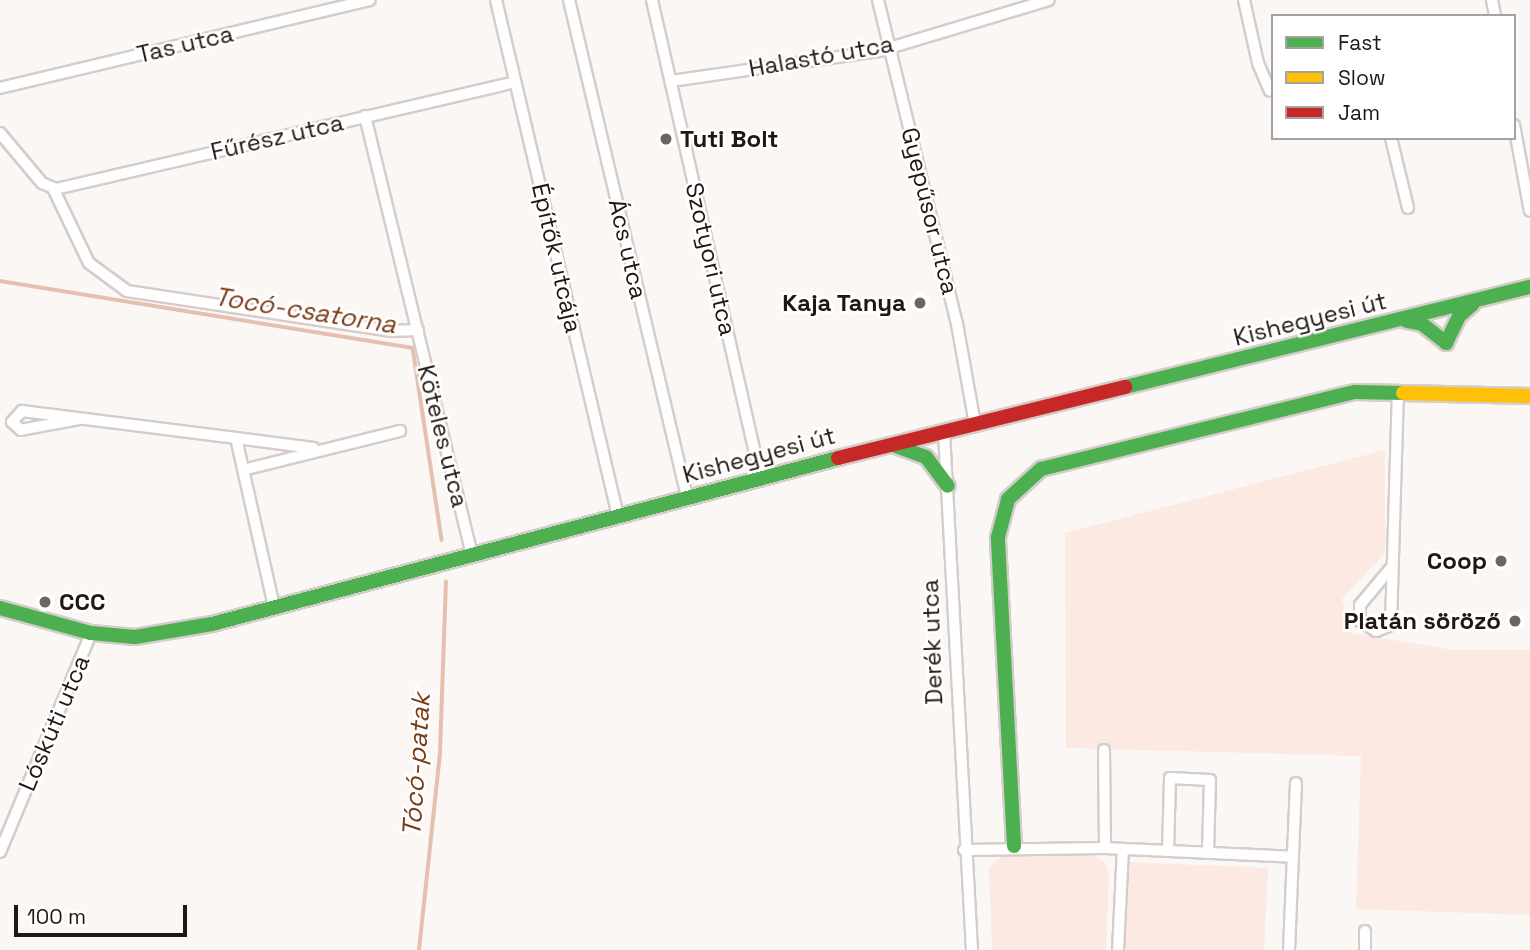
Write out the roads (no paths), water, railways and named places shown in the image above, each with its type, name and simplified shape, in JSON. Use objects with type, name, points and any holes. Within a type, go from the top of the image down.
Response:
[{"type":"street","name":"Tas utca","points":[[0,88],[370,0]]},
{"type":"street","name":"Építők utcája","points":[[496,0],[618,516]]},
{"type":"street","name":"Ács utca","points":[[569,0],[687,497]]},
{"type":"street","name":"Szotyori utca","points":[[652,0],[760,477]]},
{"type":"street","name":"Gyepűsor utca","points":[[878,0],[957,324],[975,424]]},
{"type":"street","name":"Halastó utca","points":[[671,80],[890,46],[1049,0]]},
{"type":"street","points":[[1244,0],[1258,63],[1270,91]]},
{"type":"street","name":"Fűrész utca","points":[[52,188],[515,82]]},
{"type":"street","name":"Köteles utca","points":[[365,116],[471,552]]},
{"type":"street","points":[[0,133],[42,183],[52,188],[89,263],[127,290],[179,302],[392,331],[418,330]]},
{"type":"street","points":[[1516,136],[1530,211]]},
{"type":"street","points":[[1391,140],[1408,208]]},
{"type":"street","name":"Kishegyesi út","points":[[0,608],[91,633],[135,637],[172,632],[760,477],[1530,288]]},
{"type":"street","points":[[1402,320],[1422,324],[1446,343],[1459,316],[1478,301]]},
{"type":"street","points":[[1014,846],[998,537],[1008,499],[1041,469],[1355,392],[1530,396]]},
{"type":"street","points":[[1391,568],[1360,606],[1360,621],[1376,631],[1391,625],[1398,393]]},
{"type":"street","points":[[79,419],[21,430],[12,422],[22,411],[320,449]]},
{"type":"street","points":[[243,470],[400,431]]},
{"type":"street","name":"Derék utca","points":[[944,432],[964,850],[972,950]]},
{"type":"street","points":[[236,438],[274,607]]},
{"type":"street","points":[[274,461],[275,443]]},
{"type":"street","points":[[892,444],[926,457],[948,486]]},
{"type":"street","name":"Lóskúti utca","points":[[0,852],[91,633]]},
{"type":"street","points":[[1104,750],[1105,848]]},
{"type":"street","points":[[1168,851],[1170,778],[1210,780],[1208,853]]},
{"type":"street","points":[[1289,950],[1296,783]]},
{"type":"street","points":[[964,850],[1014,846],[1105,848],[1293,858]]},
{"type":"street","points":[[1118,950],[1124,849]]},
{"type":"street","points":[[1365,931],[1365,950]]},
{"type":"waterway","name":"Tocó-csatorna","points":[[0,281],[413,348],[442,540]]},
{"type":"waterway","name":"Tócó-patak","points":[[419,950],[440,752],[446,582]]},
{"type":"place","name":"Tuti Bolt","points":[[666,139]]},
{"type":"place","name":"Kaja Tanya","points":[[920,303]]},
{"type":"place","name":"Coop","points":[[1501,561]]},
{"type":"place","name":"CCC","points":[[45,602]]},
{"type":"place","name":"Platán söröző","points":[[1515,621]]}]
